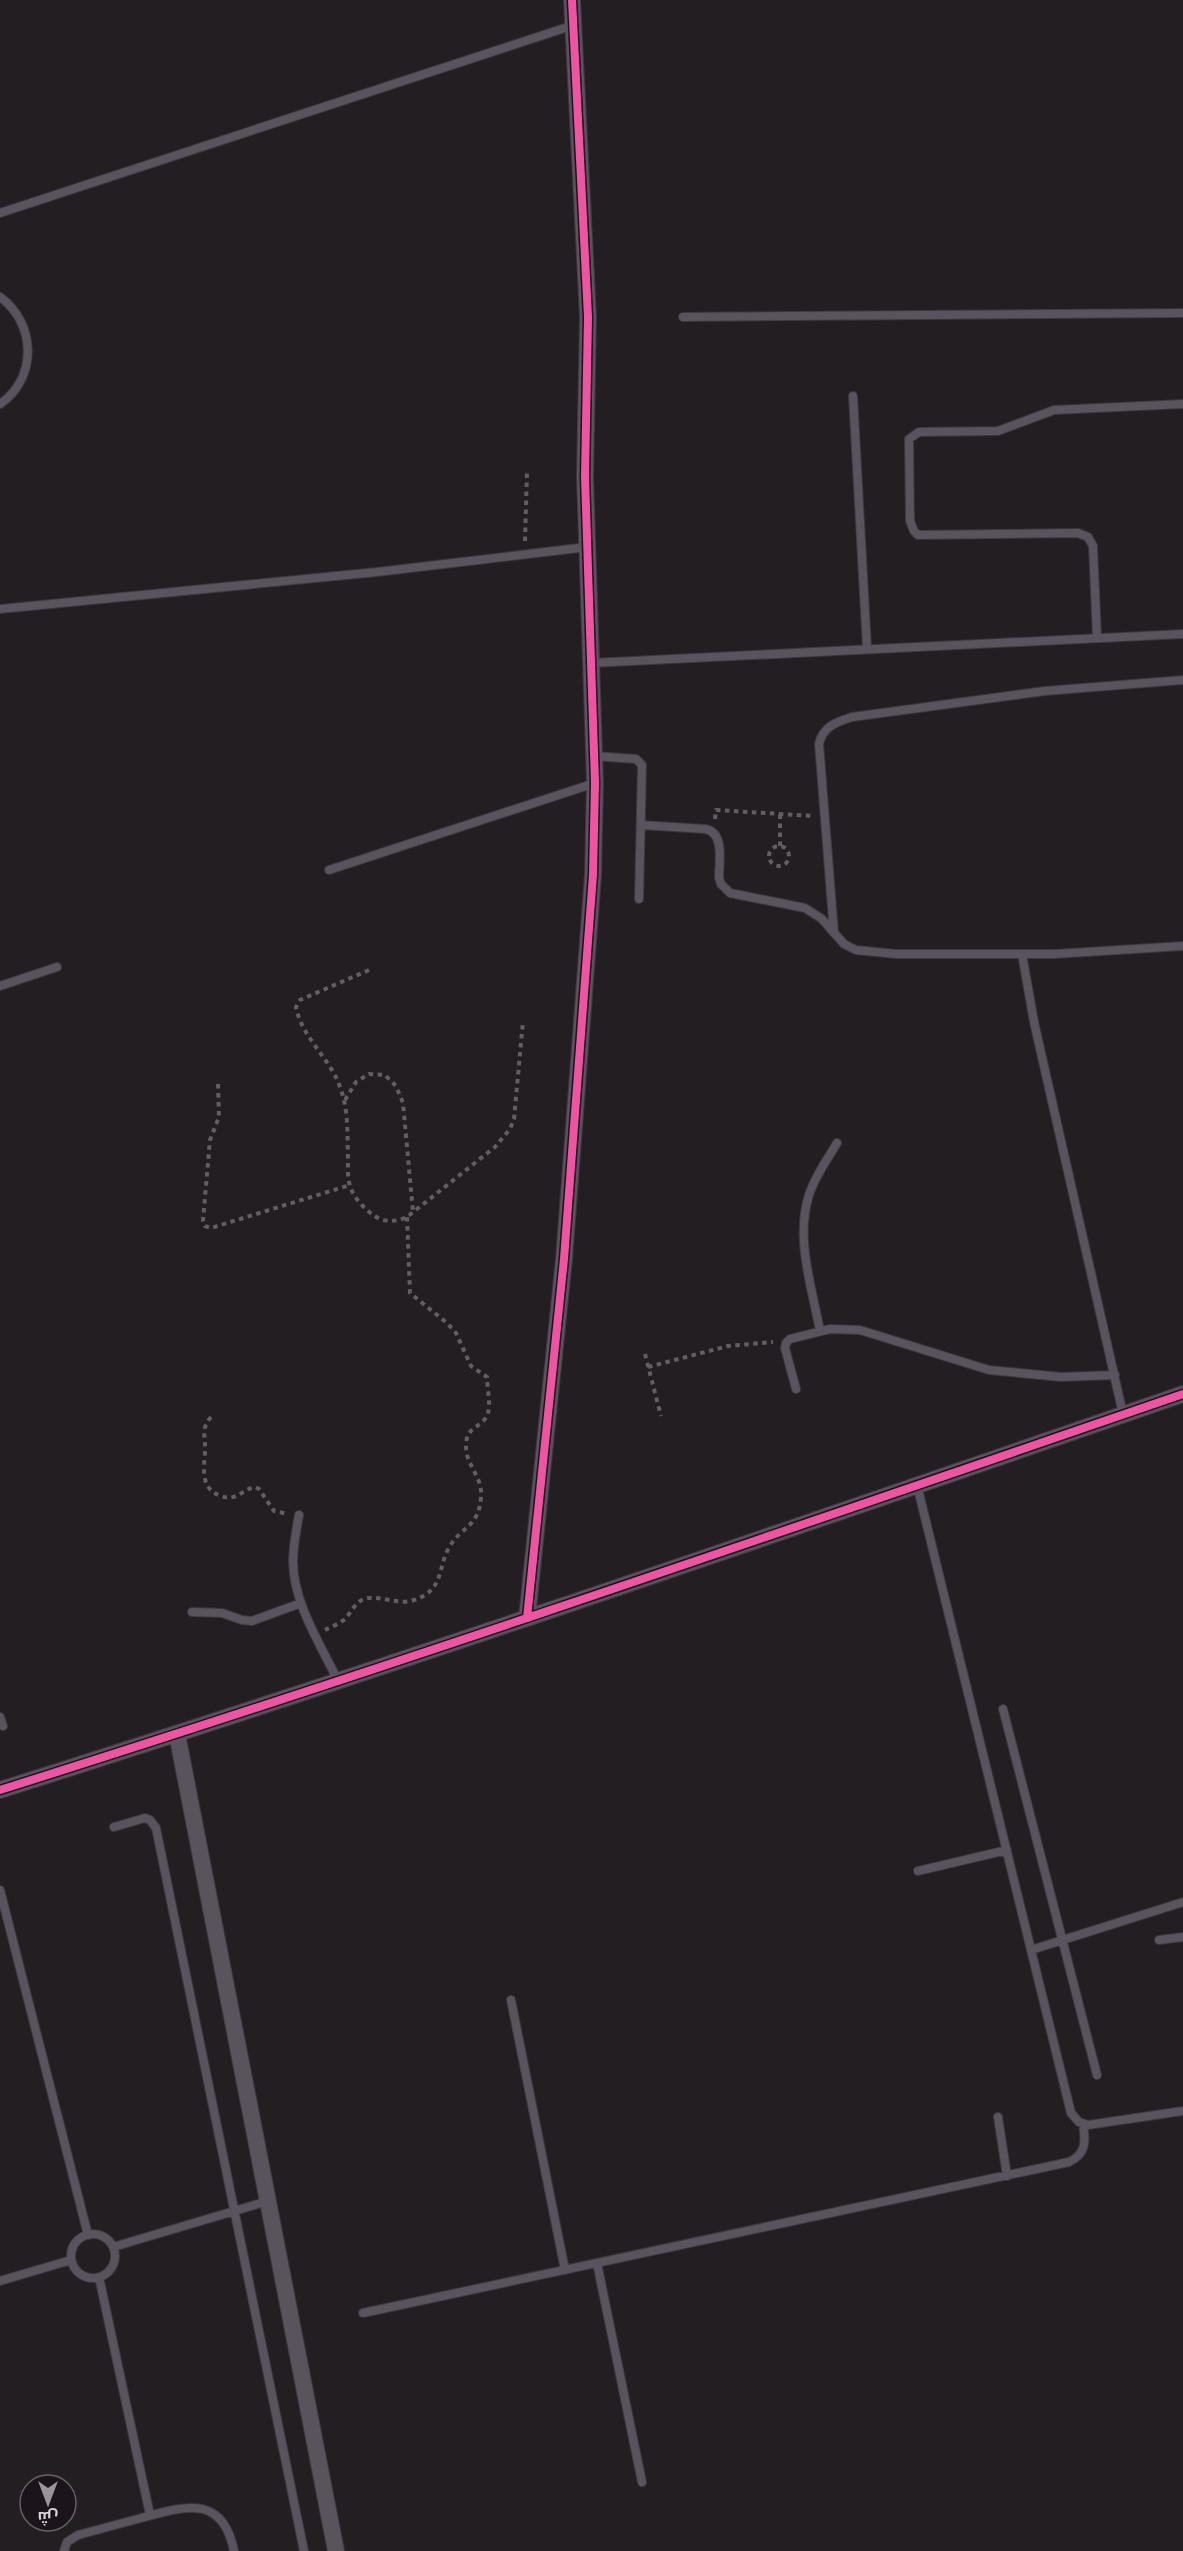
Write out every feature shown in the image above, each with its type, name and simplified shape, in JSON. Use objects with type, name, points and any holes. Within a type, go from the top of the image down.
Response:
[{"type":"street","points":[[527,1618],[564,1259],[589,942],[595,783],[585,477],[588,316],[572,0]]},
{"type":"street","points":[[0,1790],[527,1618],[1183,1394]]},
{"type":"street","points":[[177,1734],[336,2551]]},
{"type":"lane","points":[[0,213],[574,25]]},
{"type":"lane","points":[[0,297],[15,310],[22,321],[28,345],[28,358],[21,382],[0,404]]},
{"type":"lane","points":[[683,318],[1183,313]]},
{"type":"lane","points":[[853,396],[867,648]]},
{"type":"lane","points":[[1097,637],[1093,546],[1088,537],[1078,533],[918,535],[910,521],[909,439],[919,432],[998,431],[1054,410],[1183,405]]},
{"type":"lane","points":[[0,609],[376,572],[587,547]]},
{"type":"lane","points":[[591,663],[1183,634]]},
{"type":"lane","points":[[834,933],[819,744],[827,728],[852,717],[981,698],[1183,680]]},
{"type":"lane","points":[[594,756],[636,759],[642,765],[639,899]]},
{"type":"lane","points":[[329,870],[595,783]]},
{"type":"lane","points":[[641,825],[713,831],[718,838],[720,878],[725,889],[735,895],[795,904],[805,908],[822,919],[844,944],[856,950],[896,954],[1022,954],[1183,946]]},
{"type":"lane","points":[[1022,954],[1034,1022],[1123,1414]]},
{"type":"lane","points":[[0,986],[57,967]]},
{"type":"lane","points":[[820,1331],[805,1251],[804,1220],[815,1180],[837,1143]]},
{"type":"lane","points":[[796,1389],[785,1348],[786,1342],[820,1331],[840,1328],[860,1330],[989,1370],[1070,1378],[1114,1375]]},
{"type":"lane","points":[[917,1484],[1071,2113],[1083,2124],[1183,2111]]},
{"type":"lane","points":[[299,1515],[293,1560],[295,1582],[301,1603],[338,1681]]},
{"type":"lane","points":[[192,1612],[222,1613],[252,1621],[301,1603]]},
{"type":"lane","points":[[1003,1709],[1096,2075]]},
{"type":"lane","points":[[114,1827],[145,1818],[150,1820],[156,1828],[304,2551]]},
{"type":"lane","points":[[918,1870],[1007,1851]]},
{"type":"lane","points":[[0,1890],[88,2235]]},
{"type":"lane","points":[[1031,1950],[1183,1902]]},
{"type":"lane","points":[[1159,1940],[1183,1937]]},
{"type":"lane","points":[[511,2000],[565,2270]]},
{"type":"lane","points":[[998,2117],[1007,2176]]},
{"type":"lane","points":[[363,2313],[1007,2176],[1076,2159],[1085,2147],[1083,2124]]},
{"type":"lane","points":[[113,2247],[268,2201]]},
{"type":"lane","points":[[88,2235],[103,2237],[113,2247],[114,2262],[106,2274],[99,2277],[92,2278],[78,2273],[71,2260],[75,2244],[88,2235]]},
{"type":"lane","points":[[0,2281],[71,2260]]},
{"type":"lane","points":[[597,2263],[642,2482]]},
{"type":"lane","points":[[99,2277],[150,2516]]},
{"type":"lane","points":[[64,2551],[67,2542],[78,2535],[186,2506],[207,2510],[225,2524],[231,2534],[234,2551]]},
{"type":"path","points":[[524,554],[527,471]]},
{"type":"path","points":[[713,831],[716,810],[826,817]]},
{"type":"path","points":[[780,814],[780,846]]},
{"type":"path","points":[[775,846],[780,846],[788,850],[789,855],[789,860],[781,866],[772,863],[769,854],[775,846]]},
{"type":"path","points":[[369,970],[300,1000],[296,1007],[309,1036],[337,1078],[344,1101],[350,1185],[355,1197],[376,1217],[392,1221],[407,1217],[495,1147],[510,1129],[514,1119],[523,1021]]},
{"type":"path","points":[[344,1101],[356,1082],[369,1074],[385,1075],[396,1086],[403,1103],[413,1213]]},
{"type":"path","points":[[218,1084],[219,1117],[209,1146],[203,1220],[205,1226],[211,1228],[350,1185]]},
{"type":"path","points":[[316,1635],[343,1620],[361,1600],[369,1598],[408,1602],[424,1596],[440,1576],[448,1549],[472,1523],[480,1506],[480,1482],[468,1462],[466,1446],[470,1431],[483,1421],[488,1411],[487,1377],[471,1366],[456,1333],[447,1323],[410,1293],[407,1217]]},
{"type":"path","points":[[648,1367],[734,1345],[753,1342],[786,1342]]},
{"type":"path","points":[[645,1354],[661,1416]]},
{"type":"path","points":[[211,1417],[203,1432],[205,1450],[203,1475],[210,1488],[221,1496],[234,1498],[255,1487],[259,1489],[274,1511],[299,1515]]},
{"type":"cycle path","points":[[527,1618],[564,1259],[593,875],[595,783],[585,477],[588,317],[572,0]]},
{"type":"cycle path","points":[[0,1790],[149,1743],[741,1546],[1183,1394]]}]
